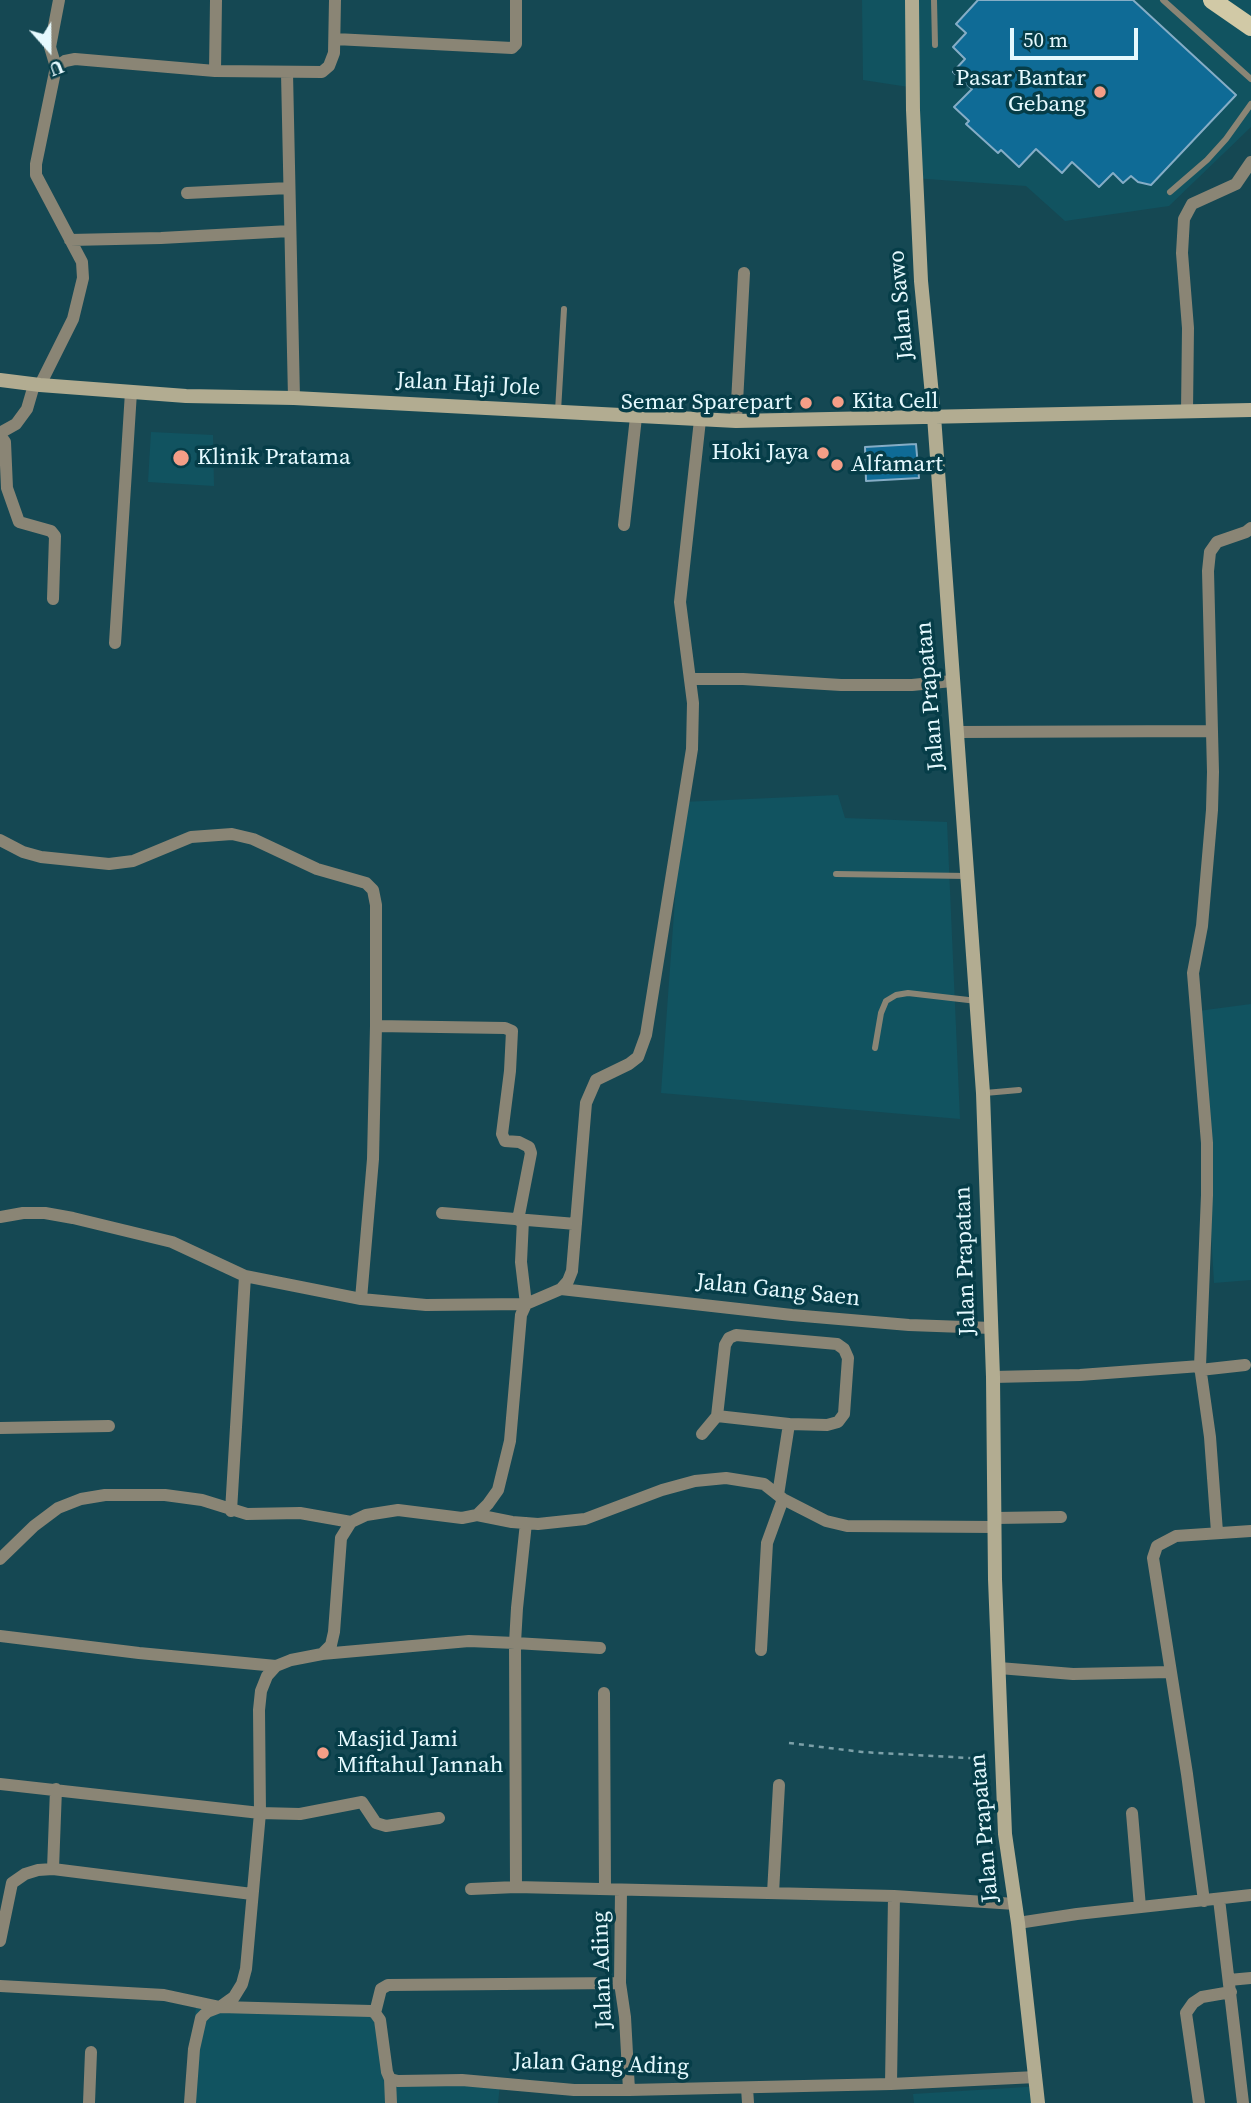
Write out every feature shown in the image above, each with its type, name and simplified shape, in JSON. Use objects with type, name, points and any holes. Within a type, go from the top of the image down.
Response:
[{"type":"main road","name":"Jalan Sawo","points":[[912,0],[913,110],[921,281],[934,416]]},
{"type":"main road","points":[[1212,0],[1251,27]]},
{"type":"main road","name":"Jalan Haji Jole","points":[[0,380],[131,392],[700,420],[934,416]]},
{"type":"main road","points":[[934,416],[1251,410]]},
{"type":"main road","name":"Jalan Prapatan","points":[[934,416],[983,1093],[1005,1834],[1038,2103]]},
{"type":"street","points":[[53,599],[55,536],[51,531],[19,522],[8,488],[5,442],[0,434],[16,425],[27,409],[73,319],[83,278],[82,262],[36,175],[56,67],[50,47],[59,0]]},
{"type":"street","points":[[215,71],[216,0]]},
{"type":"street","points":[[56,67],[75,59],[215,71],[322,72],[329,66],[334,53],[335,0]]},
{"type":"street","points":[[335,39],[512,48],[516,44],[516,0]]},
{"type":"street","points":[[287,73],[294,398]]},
{"type":"street","points":[[1187,411],[1188,328],[1182,253],[1184,219],[1192,204],[1236,184],[1251,162]]},
{"type":"street","points":[[187,193],[289,188]]},
{"type":"street","points":[[70,240],[290,231]]},
{"type":"street","points":[[736,421],[744,273]]},
{"type":"street","points":[[115,643],[131,392]]},
{"type":"street","points":[[624,525],[636,417]]},
{"type":"street","points":[[0,1217],[45,1213],[138,1234],[172,1242],[245,1276],[361,1299],[426,1305],[526,1304],[561,1289],[572,1271],[586,1103],[597,1080],[638,1057],[646,1035],[692,749],[691,679],[681,624],[680,602],[700,420]]},
{"type":"street","points":[[1217,1532],[1212,1461],[1200,1368],[1207,1195],[1206,1143],[1193,974],[1202,926],[1212,810],[1208,571],[1210,552],[1217,542],[1251,528]]},
{"type":"street","points":[[691,679],[841,685],[912,685],[952,681]]},
{"type":"street","points":[[957,732],[1211,731]]},
{"type":"street","points":[[0,840],[23,852],[41,857],[109,864],[133,861],[191,837],[232,834],[253,839],[317,869],[366,883],[373,891],[376,905],[373,1159],[361,1299]]},
{"type":"street","points":[[376,1026],[505,1028],[512,1031],[502,1134],[505,1141],[519,1142],[529,1147],[531,1153],[521,1220],[521,1262],[526,1304],[521,1315],[515,1394],[504,1471],[498,1490],[477,1515]]},
{"type":"street","points":[[442,1213],[576,1224]]},
{"type":"street","points":[[231,1511],[245,1276]]},
{"type":"street","name":"Jalan Gang Saen","points":[[561,1289],[736,1310],[909,1325],[992,1328]]},
{"type":"street","points":[[702,1434],[717,1416],[724,1345],[729,1338],[736,1335],[836,1344],[844,1349],[848,1358],[844,1414],[838,1422],[827,1425],[789,1424],[717,1416]]},
{"type":"street","points":[[993,1377],[1080,1375],[1245,1365]]},
{"type":"street","points":[[761,1650],[767,1543],[780,1497],[789,1424]]},
{"type":"street","points":[[0,1428],[109,1426]]},
{"type":"street","points":[[322,1654],[331,1645],[334,1632],[341,1538],[351,1522],[366,1515],[398,1510],[462,1518],[477,1515],[526,1523],[585,1519],[695,1480],[726,1478],[764,1485],[780,1497],[827,1521],[847,1525],[995,1523],[1061,1517]]},
{"type":"street","points":[[0,1559],[58,1508],[81,1499],[105,1495],[165,1494],[202,1500],[231,1511],[264,1515],[300,1513],[351,1522]]},
{"type":"street","points":[[516,1887],[515,1643],[526,1523]]},
{"type":"street","points":[[1204,1901],[1153,1567],[1154,1551],[1161,1542],[1176,1536],[1251,1531]]},
{"type":"street","points":[[0,1636],[139,1653],[276,1665],[322,1654],[469,1641],[600,1648]]},
{"type":"street","points":[[190,2103],[194,2049],[201,2018],[234,1997],[242,1984],[249,1945],[260,1813],[261,1691],[267,1676],[276,1665]]},
{"type":"street","points":[[999,1668],[1073,1674],[1171,1672]]},
{"type":"street","points":[[604,1693],[606,1889]]},
{"type":"street","points":[[0,1784],[260,1813],[300,1814],[362,1802],[376,1823],[386,1826],[439,1818]]},
{"type":"street","points":[[773,1893],[779,1785]]},
{"type":"street","points":[[53,1869],[56,1789]]},
{"type":"street","points":[[1132,1814],[1140,1907]]},
{"type":"street","points":[[0,1941],[12,1883],[25,1874],[53,1869],[252,1894]]},
{"type":"street","points":[[471,1889],[516,1887],[894,1896],[1015,1904]]},
{"type":"street","name":"Jalan Ading","points":[[621,1890],[620,1983],[625,2017],[629,2090]]},
{"type":"street","points":[[1018,1923],[1251,1895]]},
{"type":"street","points":[[891,2084],[894,1896]]},
{"type":"street","points":[[1219,1899],[1243,2103]]},
{"type":"street","points":[[1199,2103],[1186,2013],[1193,2003],[1202,1997],[1251,1978]]},
{"type":"street","points":[[375,2013],[382,1989],[388,1985],[620,1983]]},
{"type":"street","points":[[0,1986],[164,1995],[220,2007],[375,2013]]},
{"type":"street","points":[[375,2013],[380,2020],[390,2079],[391,2103]]},
{"type":"street","points":[[89,2103],[91,2052]]},
{"type":"street","name":"Jalan Gang Ading","points":[[390,2079],[462,2080],[574,2097],[629,2090],[891,2084],[1036,2077]]},
{"type":"street","points":[[747,2088],[748,2103]]},
{"type":"lane","points":[[934,0],[935,45]]},
{"type":"lane","points":[[1163,0],[1251,79]]},
{"type":"lane","points":[[1170,192],[1208,160],[1251,104]]},
{"type":"lane","points":[[558,412],[564,309]]},
{"type":"lane","points":[[835,874],[968,876]]},
{"type":"lane","points":[[875,1048],[881,1013],[886,1001],[896,995],[908,993],[977,1001]]},
{"type":"lane","points":[[983,1093],[1019,1090]]},
{"type":"path","points":[[789,1743],[862,1752],[1001,1759]]},
{"type":"shaded area","points":[[862,0],[1251,0],[1251,127],[1169,206],[1065,221],[1026,186],[913,178],[915,88],[863,80]]},
{"type":"shaded area","name":"Klinik Pratama","points":[[151,432],[213,435],[214,486],[148,482]]},
{"type":"shaded area","points":[[838,795],[845,818],[947,822],[960,1119],[661,1093],[682,802]]},
{"type":"shaded area","points":[[1251,1004],[1251,1280],[1214,1283],[1198,1011]]},
{"type":"shaded area","points":[[196,2005],[375,2009],[388,2082],[500,2085],[498,2103],[188,2103]]},
{"type":"shaded area","points":[[1042,2086],[1044,2103],[914,2103],[913,2094]]},
{"type":"building","name":"Pasar Bantar Gebang","points":[[978,0],[1133,0],[1236,95],[1151,185],[1138,182],[1131,176],[1123,183],[1113,173],[1099,187],[1072,162],[1062,173],[1036,149],[1019,167],[1001,150],[998,153],[966,124],[969,121],[954,107],[972,89],[953,72],[965,59],[953,47],[966,33],[956,24]]},
{"type":"building","points":[[916,444],[919,478],[866,481],[865,447]]},
{"type":"place","name":"Pasar Bantar Gebang","points":[[1100,92]]},
{"type":"place","name":"Kita Cell","points":[[838,402]]},
{"type":"place","name":"Semar Sparepart","points":[[806,403]]},
{"type":"place","name":"Hoki Jaya","points":[[823,453]]},
{"type":"place","name":"Klinik Pratama","points":[[181,458]]},
{"type":"place","name":"Alfamart","points":[[837,465]]},
{"type":"place","name":"Masjid Jami Miftahul Jannah","points":[[323,1753]]}]
